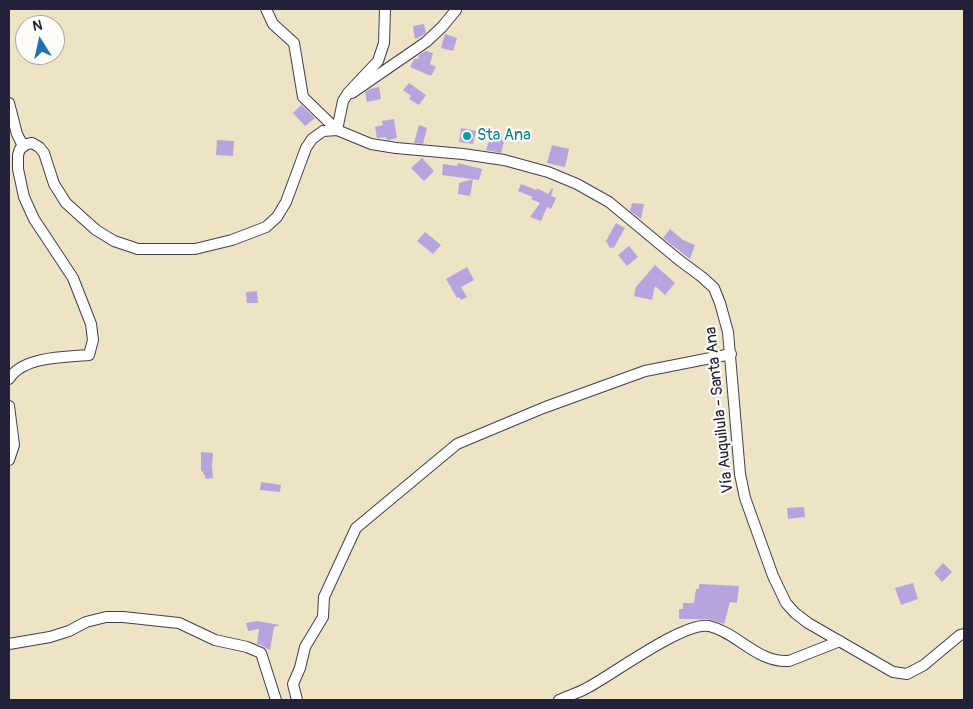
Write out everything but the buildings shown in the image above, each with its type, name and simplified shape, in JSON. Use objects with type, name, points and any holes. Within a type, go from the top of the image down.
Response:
[{"type":"street","points":[[266,9],[273,24],[294,43],[303,97],[338,130]]},
{"type":"street","points":[[338,130],[344,101],[348,93],[378,61],[384,43],[385,9]]},
{"type":"street","points":[[348,93],[352,93],[426,42],[456,10]]},
{"type":"street","points":[[9,103],[17,134],[23,146]]},
{"type":"street","points":[[9,379],[13,373],[45,358],[89,355],[94,340],[91,324],[72,278],[34,219],[24,197],[18,169],[18,155],[23,146],[32,143],[44,153],[54,184],[66,203],[96,230],[114,241],[138,249],[195,249],[232,240],[266,227],[277,217],[286,202],[306,148],[312,139],[323,131],[338,130]]},
{"type":"street","name":"Vía Auquilula - Santa Ana","points":[[338,130],[371,144],[504,160],[548,172],[577,184],[610,202],[714,288],[728,332],[740,474],[744,498],[773,576],[786,603],[795,613],[892,672],[907,674],[924,665],[960,635],[964,634]]},
{"type":"street","points":[[297,700],[293,684],[300,668],[305,647],[323,617],[324,597],[356,528],[457,444],[543,408],[645,371],[730,354]]},
{"type":"street","points":[[9,406],[14,444],[9,460]]},
{"type":"street","points":[[9,644],[50,637],[69,631],[86,622],[106,618],[180,623],[215,640],[247,647],[261,653],[276,700]]},
{"type":"street","points":[[559,700],[586,688],[654,647],[687,630],[708,626],[726,633],[754,652],[780,662],[789,661],[840,641]]},
{"type":"place","name":"Sta Ana","points":[[467,136]]}]
